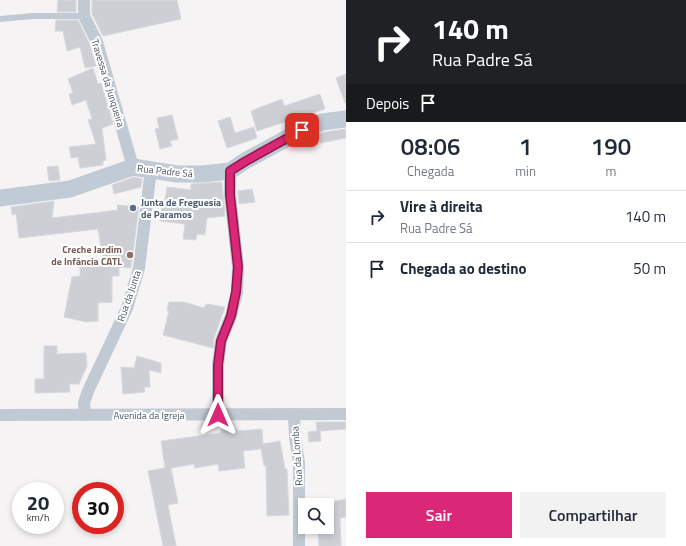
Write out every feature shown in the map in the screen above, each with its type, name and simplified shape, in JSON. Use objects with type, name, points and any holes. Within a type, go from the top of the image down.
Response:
[{"type":"street","name":"Travessa da Junqueira","points":[[84,0],[84,16],[97,42],[133,167]]},
{"type":"street","name":"Rua Padre Sá","points":[[0,198],[70,189],[133,167],[177,174],[230,171],[302,130],[322,122],[346,119]]},
{"type":"street","name":"Rua da Junta","points":[[85,415],[84,403],[88,391],[127,308],[139,268],[151,169]]},
{"type":"street","points":[[218,415],[218,365],[221,341],[231,316],[236,292],[238,267],[230,195],[230,171]]},
{"type":"street","name":"Rua da Lomba","points":[[294,414],[295,438],[299,463],[299,546]]},
{"type":"street","name":"Avenida da Igreja","points":[[0,415],[346,414]]},
{"type":"lane","points":[[0,19],[33,16],[84,16]]},
{"type":"building","points":[[58,0],[76,0],[76,12],[57,12]]},
{"type":"building","points":[[92,0],[177,0],[181,19],[103,36],[92,14]]},
{"type":"building","points":[[56,20],[78,20],[90,45],[96,66],[85,68],[80,47],[67,51],[63,31],[55,31]]},
{"type":"building","points":[[93,68],[98,84],[101,83],[113,124],[102,128],[106,160],[103,161],[103,165],[80,168],[78,157],[71,158],[69,147],[96,144],[88,120],[92,119],[86,100],[72,105],[69,94],[73,93],[68,79]]},
{"type":"building","points":[[346,74],[346,103],[345,103],[336,78]]},
{"type":"building","points":[[320,94],[325,109],[257,131],[251,111],[282,99],[284,106]]},
{"type":"building","points":[[172,115],[178,139],[170,141],[172,146],[160,149],[155,129],[159,128],[157,118]]},
{"type":"building","points":[[230,117],[235,133],[254,127],[257,138],[227,148],[218,121]]},
{"type":"building","points":[[346,129],[346,138],[320,143],[318,134]]},
{"type":"building","points":[[58,166],[60,180],[49,181],[47,167]]},
{"type":"building","points":[[134,177],[142,179],[141,187],[114,194],[112,185]]},
{"type":"building","points":[[222,182],[225,216],[207,218],[205,235],[197,234],[196,240],[183,239],[185,224],[160,221],[163,200],[165,200],[167,187],[191,190],[191,184]]},
{"type":"building","points":[[252,189],[255,202],[239,204],[238,191]]},
{"type":"building","points":[[54,201],[52,218],[118,210],[117,205],[139,207],[131,268],[119,267],[119,276],[112,276],[112,302],[98,303],[98,321],[86,322],[64,317],[72,277],[80,276],[80,265],[104,266],[98,229],[19,238],[16,214],[12,215],[11,207]]},
{"type":"building","points":[[169,302],[184,302],[204,308],[206,304],[225,307],[214,338],[213,348],[163,335],[169,311],[167,311]]},
{"type":"building","points":[[44,346],[57,346],[57,354],[86,353],[87,366],[79,384],[69,384],[70,392],[35,393],[35,379],[44,379]]},
{"type":"building","points":[[137,356],[161,363],[161,373],[149,370],[150,387],[144,387],[145,392],[123,394],[121,367],[134,368]]},
{"type":"building","points":[[316,422],[346,422],[346,429],[320,431],[321,441],[309,442],[308,432],[317,431]]},
{"type":"building","points":[[237,429],[237,431],[262,429],[263,444],[280,441],[285,469],[287,469],[289,515],[267,516],[266,465],[264,466],[261,449],[243,451],[245,468],[219,471],[218,464],[195,468],[194,464],[171,468],[178,503],[168,505],[176,546],[163,546],[148,471],[165,468],[161,441],[221,433],[221,430]]},
{"type":"building","points":[[346,499],[346,517],[340,518],[341,546],[319,546],[318,534],[334,534],[334,502]]},
{"type":"place","name":"Junta de Freguesia de Paramos","points":[[133,208]]},
{"type":"place","name":"Creche Jardim de Infância CATL","points":[[130,255]]},
{"type":"route","points":[[218,415],[218,365],[221,341],[231,316],[236,292],[238,267],[230,195],[230,171],[302,130]]}]
